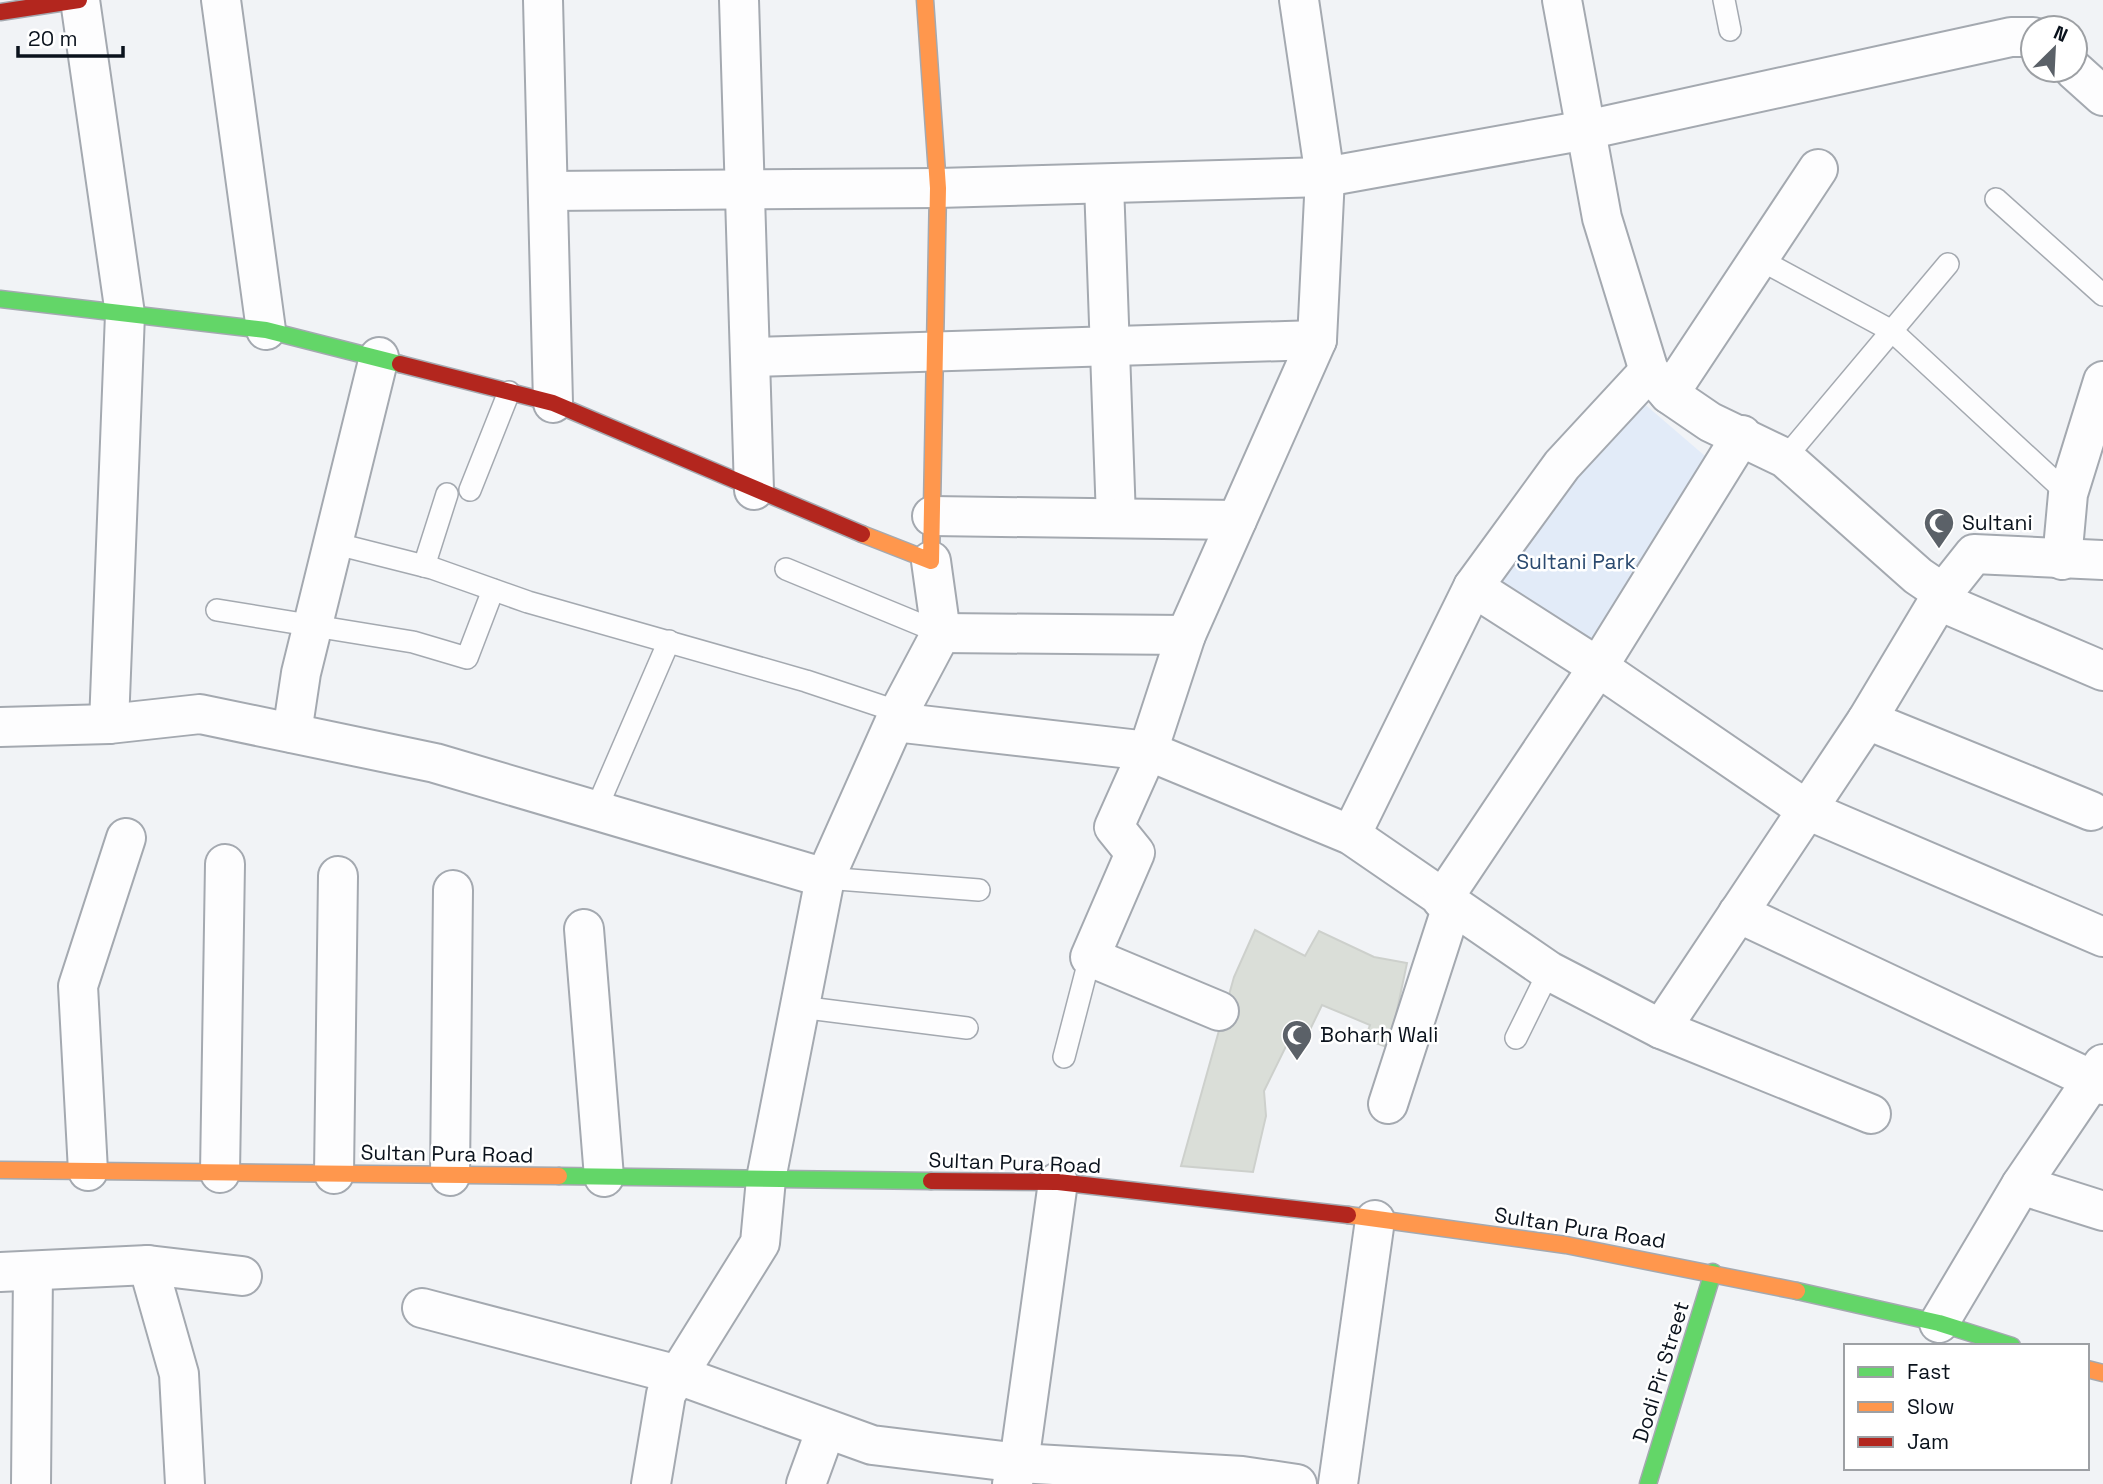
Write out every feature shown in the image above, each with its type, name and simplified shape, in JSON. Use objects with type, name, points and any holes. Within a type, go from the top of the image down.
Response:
[{"type":"main road","points":[[18,7],[80,0]]},
{"type":"main road","points":[[0,299],[266,330],[379,356],[553,403],[754,490],[931,561],[938,188],[925,0]]},
{"type":"main road","name":"Sultan Pura Road","points":[[0,1170],[1058,1182],[1258,1203],[1566,1245],[1713,1272],[1939,1323],[1997,1344]]},
{"type":"main road","name":"Dodi Pir Street","points":[[1648,1484],[1713,1272]]},
{"type":"street","points":[[80,0],[125,314],[109,724]]},
{"type":"street","points":[[220,0],[266,330]]},
{"type":"street","points":[[543,0],[553,403]]},
{"type":"street","points":[[739,0],[754,490]]},
{"type":"street","points":[[1219,1011],[1090,957],[1135,853],[1114,827],[1148,751],[1186,635],[1317,340],[1325,177],[1299,0]]},
{"type":"street","points":[[1562,0],[1602,218],[1659,383],[1710,422],[1742,435],[1785,458],[1941,597],[2103,671]]},
{"type":"street","points":[[548,191],[938,188],[1325,177],[1586,130],[2019,37]]},
{"type":"street","points":[[2089,83],[2103,96]]},
{"type":"street","points":[[1351,835],[1473,587],[1562,465],[1659,383],[1757,258],[1818,169]]},
{"type":"street","points":[[1104,184],[1116,518]]},
{"type":"street","points":[[751,357],[1317,340]]},
{"type":"street","points":[[292,733],[300,673],[379,356]]},
{"type":"street","points":[[2062,560],[2068,494],[2103,381]]},
{"type":"street","points":[[1388,1104],[1447,903],[1742,435]]},
{"type":"street","points":[[932,516],[1237,520]]},
{"type":"street","points":[[1661,1029],[1867,720],[1941,597],[1975,554],[2103,560]]},
{"type":"street","points":[[651,1484],[666,1394],[760,1243],[766,1179],[825,878],[897,717],[941,633],[931,561]]},
{"type":"street","points":[[1473,587],[1598,667],[1807,810],[2103,937]]},
{"type":"street","points":[[941,633],[1186,635]]},
{"type":"street","points":[[0,727],[109,724],[200,714],[435,763],[825,878]]},
{"type":"street","points":[[897,717],[1148,751],[1351,835],[1549,971],[1661,1029],[1871,1114]]},
{"type":"street","points":[[1867,720],[2091,811]]},
{"type":"street","points":[[88,1171],[78,986],[126,838]]},
{"type":"street","points":[[220,1172],[225,864]]},
{"type":"street","points":[[334,1174],[338,876]]},
{"type":"street","points":[[450,1175],[453,890]]},
{"type":"street","points":[[1738,913],[2099,1076],[2021,1185],[1939,1323]]},
{"type":"street","points":[[584,929],[604,1177]]},
{"type":"street","points":[[1016,1474],[1058,1182]]},
{"type":"street","points":[[2021,1185],[2103,1211]]},
{"type":"street","points":[[1338,1484],[1375,1220]]},
{"type":"street","points":[[148,1265],[179,1374],[185,1484]]},
{"type":"street","points":[[31,1484],[16,1272],[148,1265],[242,1276]]},
{"type":"street","points":[[422,1308],[678,1375],[872,1445],[1016,1474],[1242,1476],[1297,1484]]},
{"type":"street","points":[[806,1484],[826,1429]]},
{"type":"lane","points":[[1724,0],[1730,30]]},
{"type":"lane","points":[[1996,199],[2103,295]]},
{"type":"lane","points":[[1757,258],[1892,331],[2068,494]]},
{"type":"lane","points":[[1785,458],[1948,264]]},
{"type":"lane","points":[[470,489],[509,391]]},
{"type":"lane","points":[[424,566],[447,494]]},
{"type":"lane","points":[[333,543],[424,566],[493,590],[669,641],[897,717]]},
{"type":"lane","points":[[786,569],[941,633]]},
{"type":"lane","points":[[217,610],[414,642],[467,658],[493,590]]},
{"type":"lane","points":[[595,812],[669,641]]},
{"type":"lane","points":[[825,878],[979,890]]},
{"type":"lane","points":[[1064,1057],[1090,957]]},
{"type":"lane","points":[[1516,1038],[1549,971]]},
{"type":"lane","points":[[800,1007],[967,1028]]},
{"type":"green space","name":"Sultani Park","points":[[1634,395],[1705,456],[1593,649],[1488,580]]},
{"type":"building","name":"Boharh Wali","points":[[1255,930],[1305,956],[1319,931],[1374,957],[1407,963],[1389,1048],[1365,1039],[1370,1025],[1322,1005],[1306,1038],[1293,1032],[1264,1091],[1266,1116],[1253,1172],[1181,1166],[1234,977]]},
{"type":"traffic: fast","points":[[0,299],[266,330],[400,364]]},
{"type":"traffic: fast","points":[[559,1176],[931,1181]]},
{"type":"traffic: fast","points":[[1648,1484],[1713,1272]]},
{"type":"traffic: fast","points":[[1797,1291],[1939,1323],[2006,1344]]},
{"type":"traffic: slow","points":[[862,534],[931,561],[938,188],[925,0]]},
{"type":"traffic: slow","points":[[0,1170],[559,1176]]},
{"type":"traffic: slow","points":[[1348,1215],[1566,1245],[1797,1291]]},
{"type":"traffic: slow","points":[[2089,1370],[2103,1373]]},
{"type":"traffic: jam","points":[[0,12],[79,0]]},
{"type":"traffic: jam","points":[[400,364],[553,403],[862,534]]},
{"type":"traffic: jam","points":[[931,1181],[1058,1182],[1348,1215]]},
{"type":"place","name":"Sultani","points":[[1939,550]]},
{"type":"place","name":"Boharh Wali","points":[[1297,1062]]}]
